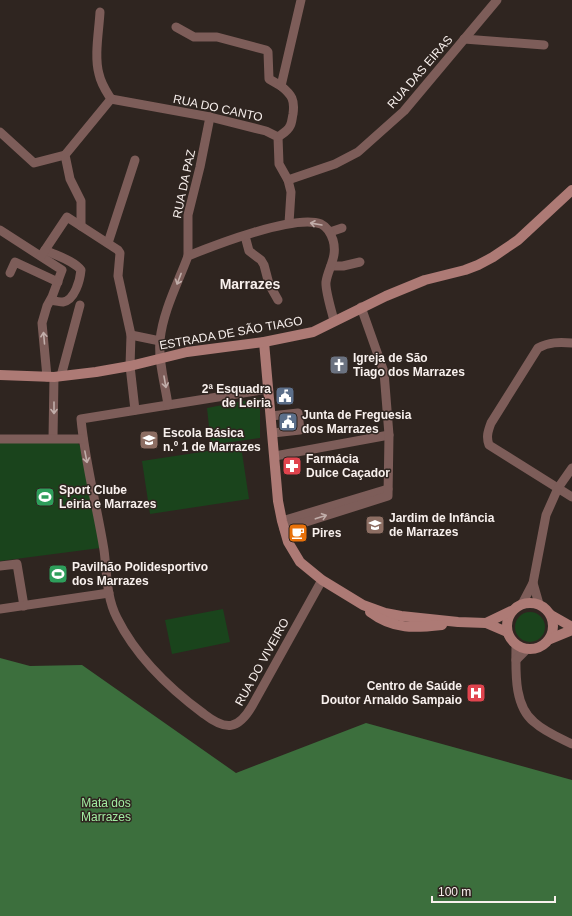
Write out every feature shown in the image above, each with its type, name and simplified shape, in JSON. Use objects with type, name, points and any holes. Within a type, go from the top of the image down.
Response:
[{"type":"main road","name":"ESTRADA DE SÃO TIAGO","points":[[0,375],[54,377],[96,372],[130,366],[187,352],[264,342],[306,334],[425,280],[465,270],[493,257],[518,240],[572,190]]},
{"type":"main road","points":[[264,342],[278,502],[288,542],[296,557],[305,568],[363,605],[385,613],[397,616],[486,623],[507,632]]},
{"type":"main road","points":[[486,623],[522,604],[534,603],[539,604],[551,615],[572,627]]},
{"type":"main road","points":[[511,611],[506,623],[507,632],[516,645],[527,649],[540,647],[550,638],[572,630]]},
{"type":"main road","points":[[550,638],[554,627],[551,615]]},
{"type":"street","points":[[281,86],[301,0]]},
{"type":"street","name":"RUA DAS EIRAS","points":[[288,180],[335,164],[358,152],[404,111],[496,0]]},
{"type":"street","points":[[0,132],[34,163],[65,155],[112,99],[104,89],[98,74],[97,51],[100,12]]},
{"type":"street","points":[[176,28],[194,37],[217,36],[266,50],[268,52],[268,77],[288,92],[294,104],[292,125],[278,137],[279,164],[288,180],[291,192],[289,223]]},
{"type":"street","points":[[464,39],[544,45]]},
{"type":"street","name":"RUA DO CANTO","points":[[112,99],[210,117],[266,130],[278,137]]},
{"type":"street","name":"RUA DA PAZ","points":[[188,256],[188,215],[210,117]]},
{"type":"street","points":[[65,155],[70,179],[81,201],[81,226]]},
{"type":"street","points":[[108,244],[135,160]]},
{"type":"street","points":[[43,253],[67,218],[118,250],[120,253],[118,276],[131,335],[130,366],[135,410],[268,389]]},
{"type":"street","points":[[168,405],[161,359],[160,341],[164,317],[188,256],[220,243],[289,223],[322,224],[330,232],[334,249],[326,283],[334,321]]},
{"type":"street","points":[[330,232],[342,228]]},
{"type":"street","points":[[0,230],[43,253],[78,265],[81,270],[76,288],[69,300],[64,302],[51,300]]},
{"type":"street","points":[[245,236],[250,251],[261,260],[264,265],[269,284],[278,300]]},
{"type":"street","points":[[43,253],[62,270],[51,300],[47,306],[42,323],[54,377],[53,438]]},
{"type":"street","points":[[10,273],[15,262],[58,282]]},
{"type":"street","points":[[331,266],[343,266],[360,262]]},
{"type":"street","points":[[54,377],[80,305]]},
{"type":"street","points":[[283,525],[388,496],[389,436],[384,372],[361,308]]},
{"type":"street","points":[[131,335],[160,341]]},
{"type":"street","points":[[572,342],[556,342],[546,344],[538,348],[492,422],[486,439],[489,445],[572,497]]},
{"type":"street","name":"RUA DO VIVEIRO","points":[[135,410],[81,418],[83,439],[104,550],[109,593],[116,618],[142,655],[165,681],[214,722],[224,725],[236,725],[246,716],[252,706],[322,580]]},
{"type":"street","points":[[271,416],[298,413],[300,430],[273,433]]},
{"type":"street","points":[[275,456],[389,436]]},
{"type":"street","points":[[0,439],[83,439]]},
{"type":"street","points":[[522,604],[533,583],[546,515],[558,488],[572,468]]},
{"type":"street","points":[[0,566],[16,564],[24,606]]},
{"type":"street","points":[[533,583],[539,604]]},
{"type":"street","points":[[0,609],[109,593]]},
{"type":"street","points":[[516,645],[516,678],[521,700],[528,715],[534,722],[572,744]]},
{"type":"street","points":[[516,660],[527,649]]},
{"type":"green space","points":[[258,398],[260,399],[260,438],[211,445],[207,408]]},
{"type":"green space","name":"Sport Clube Leiria e Marrazes","points":[[0,442],[77,442],[80,446],[100,548],[0,561]]},
{"type":"green space","points":[[241,446],[249,499],[150,514],[142,461]]},
{"type":"green space","points":[[223,609],[230,642],[172,654],[165,620]]},
{"type":"green space","points":[[530,612],[541,616],[545,627],[541,638],[530,642],[519,638],[515,627],[519,616]]},
{"type":"green space","name":"Mata dos Marrazes","points":[[0,658],[30,666],[82,665],[236,773],[366,723],[572,780],[572,916],[0,916]]},
{"type":"place","name":"Igreja de São Tiago dos Marrazes","points":[[339,365]]},
{"type":"place","name":"2ª Esquadra de Leiria","points":[[285,396]]},
{"type":"place","name":"Junta de Freguesia dos Marrazes","points":[[288,422]]},
{"type":"place","name":"Escola Básica n.º 1 de Marrazes","points":[[149,440]]},
{"type":"place","name":"Farmácia Dulce Caçador","points":[[292,466]]},
{"type":"place","name":"Sport Clube Leiria e Marrazes","points":[[45,497]]},
{"type":"place","name":"Jardim de Infância de Marrazes","points":[[375,525]]},
{"type":"place","name":"Pires","points":[[298,533]]},
{"type":"place","name":"Pavilhão Polidesportivo dos Marrazes","points":[[58,574]]},
{"type":"place","name":"Centro de Saúde Doutor Arnaldo Sampaio","points":[[476,693]]},
{"type":"district","name":"Marrazes","points":[[250,284]]}]
